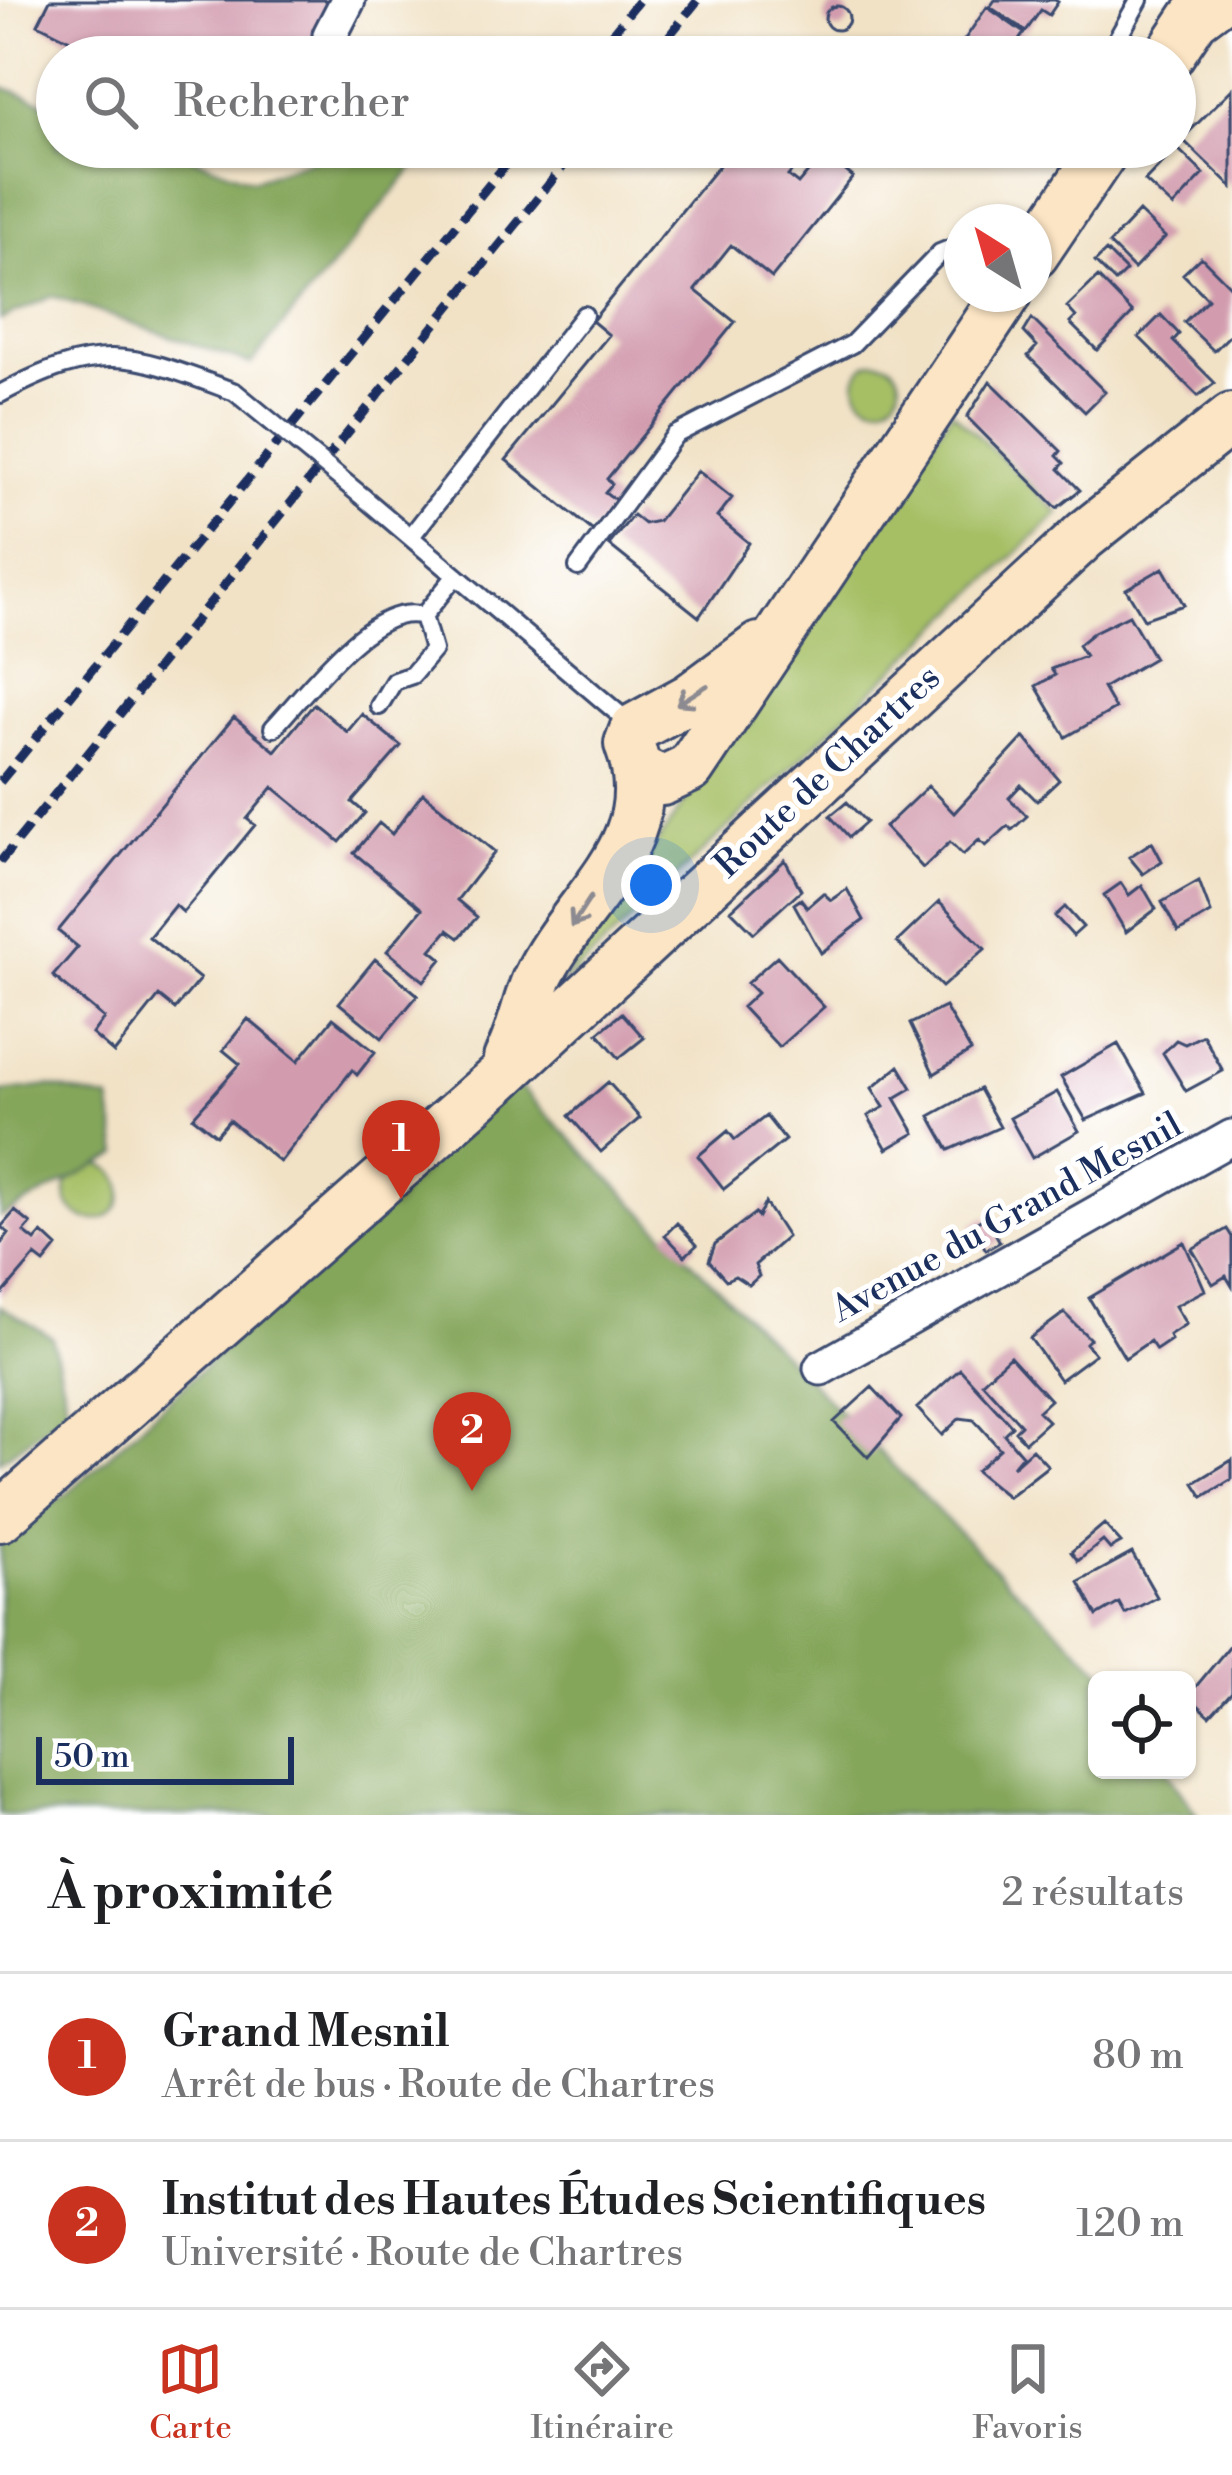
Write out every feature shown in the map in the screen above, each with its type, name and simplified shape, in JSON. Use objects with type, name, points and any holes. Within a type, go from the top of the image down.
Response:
[{"type":"main road","points":[[1182,36],[1194,18],[1218,0]]},
{"type":"main road","points":[[1052,222],[1085,168]]},
{"type":"main road","points":[[499,1078],[528,1020],[536,982],[633,832],[641,800],[637,748],[690,698],[782,629],[995,312]]},
{"type":"main road","name":"Route de Chartres","points":[[0,1516],[499,1078],[1085,535],[1232,418]]},
{"type":"street","points":[[330,35],[348,0]]},
{"type":"street","name":"Avenue du Grand Mesnil","points":[[821,1368],[1232,1137]]},
{"type":"lane","points":[[1119,36],[1139,0]]},
{"type":"lane","points":[[578,567],[675,435],[852,344],[944,251]]},
{"type":"lane","points":[[412,536],[584,315]]},
{"type":"lane","points":[[0,394],[80,357],[146,362],[236,392],[412,536],[637,748]]},
{"type":"lane","points":[[422,616],[454,578]]},
{"type":"lane","points":[[273,728],[377,623],[409,612],[422,616]]},
{"type":"lane","points":[[379,706],[394,681],[412,675],[434,650],[422,616]]},
{"type":"green space","points":[[0,86],[36,99],[36,168],[221,168],[253,180],[288,168],[414,168],[251,364],[53,296],[0,320]]},
{"type":"green space","points":[[878,361],[894,367],[900,383],[894,399],[878,405],[862,399],[856,383],[862,367]]},
{"type":"green space","points":[[952,411],[1059,513],[555,992]]},
{"type":"green space","points":[[513,1080],[1008,1582],[1102,1671],[1088,1671],[1088,1779],[1172,1779],[1197,1815],[0,1815],[0,1533],[67,1494]]},
{"type":"green space","points":[[49,1086],[110,1100],[119,1154],[0,1217],[0,1092]]},
{"type":"green space","points":[[94,1164],[114,1172],[122,1192],[114,1212],[94,1220],[74,1212],[66,1192],[74,1172]]},
{"type":"green space","points":[[0,1306],[52,1337],[68,1410],[0,1461]]},
{"type":"building","points":[[50,0],[334,0],[316,36],[62,36],[38,24]]},
{"type":"building","points":[[995,0],[1058,2],[1049,15],[1041,10],[1026,31],[990,7]]},
{"type":"building","points":[[837,6],[849,18],[837,30],[825,18]]},
{"type":"building","points":[[987,7],[1024,33],[1022,36],[967,36]]},
{"type":"building","points":[[1232,89],[1232,187],[1196,152],[1196,125]]},
{"type":"building","points":[[1196,166],[1204,174],[1173,207],[1145,181],[1158,168]]},
{"type":"building","points":[[717,168],[794,168],[788,176],[798,184],[811,168],[842,168],[853,177],[772,278],[731,245],[695,290],[735,322],[607,479],[612,484],[605,492],[617,501],[593,531],[506,460],[609,335],[592,321]]},
{"type":"building","points":[[1139,212],[1165,237],[1134,269],[1109,244]]},
{"type":"building","points":[[1106,251],[1126,271],[1115,282],[1095,262]]},
{"type":"building","points":[[1201,257],[1232,288],[1231,334],[1214,351],[1184,322],[1208,299],[1183,274]]},
{"type":"building","points":[[1098,277],[1133,313],[1097,350],[1070,323],[1076,317],[1067,307]]},
{"type":"building","points":[[1161,315],[1179,334],[1173,341],[1215,383],[1198,396],[1139,337]]},
{"type":"building","points":[[1032,319],[1105,392],[1085,412],[1028,356],[1037,346],[1024,332]]},
{"type":"building","points":[[990,381],[1061,451],[1057,456],[1064,463],[1059,469],[1080,490],[1057,508],[967,417]]},
{"type":"building","points":[[698,471],[732,498],[717,517],[749,543],[699,617],[609,545],[633,515],[644,524],[658,521]]},
{"type":"building","points":[[1163,568],[1184,605],[1144,619],[1126,589]]},
{"type":"building","points":[[1129,615],[1154,658],[1103,688],[1115,709],[1066,737],[1036,686],[1055,675],[1051,669],[1085,656],[1078,645],[1094,632]]},
{"type":"building","points":[[314,704],[347,732],[362,714],[401,746],[352,802],[365,813],[340,842],[273,787],[247,819],[255,825],[210,880],[183,912],[175,905],[149,937],[200,979],[175,1009],[159,996],[114,1053],[92,1034],[104,1018],[53,976],[78,947],[58,931],[234,717],[275,751]]},
{"type":"building","points":[[1024,737],[1059,780],[1037,801],[1021,785],[1009,798],[1027,816],[1012,830],[1008,826],[986,846],[979,840],[963,855],[950,842],[923,868],[885,827],[928,786],[954,813]]},
{"type":"building","points":[[423,793],[495,852],[457,900],[477,917],[459,938],[448,930],[431,950],[442,959],[424,981],[387,951],[422,909],[354,853],[379,823],[392,834]]},
{"type":"building","points":[[847,802],[866,822],[849,837],[830,816]]},
{"type":"building","points":[[1152,842],[1162,861],[1143,874],[1129,857]]},
{"type":"building","points":[[785,860],[801,890],[754,933],[731,910]]},
{"type":"building","points":[[1199,881],[1211,913],[1178,932],[1162,902]]},
{"type":"building","points":[[1121,883],[1129,895],[1142,885],[1156,909],[1126,932],[1104,895]]},
{"type":"building","points":[[847,889],[864,920],[821,953],[794,904],[801,899],[807,907],[823,893],[831,900]]},
{"type":"building","points":[[939,902],[985,949],[942,987],[897,942]]},
{"type":"building","points":[[1065,907],[1083,927],[1073,936],[1055,916]]},
{"type":"building","points":[[777,956],[824,1007],[779,1047],[742,1007],[757,993],[747,983]]},
{"type":"building","points":[[375,959],[418,995],[382,1038],[339,1003]]},
{"type":"building","points":[[945,1007],[971,1051],[934,1074],[910,1024]]},
{"type":"building","points":[[622,1013],[644,1038],[619,1058],[598,1033]]},
{"type":"building","points":[[333,1018],[375,1052],[357,1075],[352,1070],[280,1162],[229,1120],[216,1135],[193,1117],[240,1064],[223,1050],[248,1019],[298,1061]]},
{"type":"building","points":[[1203,1035],[1223,1071],[1186,1091],[1163,1053],[1176,1040],[1185,1044]]},
{"type":"building","points":[[1118,1044],[1146,1093],[1086,1120],[1061,1077]]},
{"type":"building","points":[[899,1066],[912,1088],[895,1098],[915,1133],[887,1149],[868,1116],[884,1107],[872,1088]]},
{"type":"building","points":[[608,1082],[640,1118],[601,1152],[569,1116]]},
{"type":"building","points":[[979,1089],[1000,1127],[949,1150],[930,1116]]},
{"type":"building","points":[[1057,1092],[1079,1131],[1032,1158],[1010,1118]]},
{"type":"building","points":[[766,1116],[785,1140],[724,1189],[698,1156],[728,1131],[735,1140]]},
{"type":"building","points":[[765,1203],[787,1237],[755,1265],[759,1276],[749,1285],[735,1276],[726,1280],[709,1261],[715,1244],[755,1213],[758,1217]]},
{"type":"building","points":[[15,1211],[31,1224],[24,1232],[35,1241],[42,1233],[57,1247],[44,1263],[35,1256],[0,1297],[0,1245],[9,1233],[1,1227]]},
{"type":"building","points":[[986,1217],[1000,1242],[986,1250],[972,1225]]},
{"type":"building","points":[[677,1223],[697,1245],[685,1256],[665,1235]]},
{"type":"building","points":[[1227,1229],[1232,1237],[1232,1286],[1226,1276],[1213,1284],[1192,1249]]},
{"type":"building","points":[[1184,1242],[1205,1290],[1175,1306],[1186,1324],[1169,1335],[1171,1340],[1156,1350],[1150,1341],[1125,1358],[1089,1298]]},
{"type":"building","points":[[1064,1313],[1090,1339],[1086,1343],[1095,1354],[1060,1380],[1030,1338]]},
{"type":"building","points":[[1010,1356],[1050,1400],[1038,1411],[1048,1421],[1025,1442],[1015,1431],[1021,1425],[982,1382]]},
{"type":"building","points":[[960,1369],[1012,1426],[1004,1434],[1022,1455],[1012,1467],[1032,1449],[1048,1466],[1008,1497],[976,1471],[1000,1449],[974,1420],[960,1418],[942,1435],[917,1408]]},
{"type":"building","points":[[872,1387],[901,1418],[868,1457],[834,1422]]},
{"type":"building","points":[[1232,1460],[1232,1479],[1203,1497],[1194,1483]]},
{"type":"building","points":[[1104,1524],[1121,1543],[1110,1549],[1103,1541],[1078,1561],[1071,1552]]},
{"type":"building","points":[[1132,1553],[1157,1597],[1125,1614],[1119,1603],[1097,1616],[1079,1582]]},
{"type":"building","points":[[1232,1643],[1232,1692],[1210,1716],[1196,1703],[1196,1686]]},
{"type":"railway","points":[[610,36],[639,0]]},
{"type":"railway","points":[[669,36],[698,0]]},
{"type":"railway","points":[[0,782],[503,168]]},
{"type":"railway","points":[[0,862],[562,168]]},
{"type":"place","name":"Grand Mesnil","points":[[401,1199]]},
{"type":"place","name":"Institut des Hautes Études Scientifiques","points":[[472,1491]]}]
